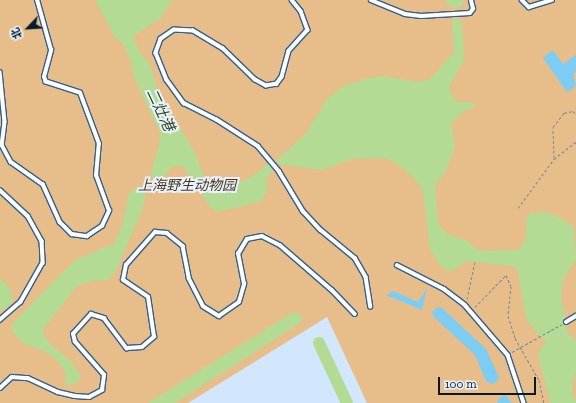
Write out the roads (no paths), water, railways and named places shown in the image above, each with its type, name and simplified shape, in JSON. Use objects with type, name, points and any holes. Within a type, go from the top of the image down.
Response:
[{"type":"lane","points":[[0,72],[5,122],[2,145],[11,162],[43,184],[60,222],[72,234],[87,236],[102,226],[109,211],[96,176],[99,144],[80,93],[46,82],[44,77],[51,50],[37,0]]},
{"type":"lane","points":[[292,0],[301,11],[308,30],[289,51],[282,77],[276,84],[266,86],[255,80],[223,49],[193,31],[174,30],[161,39],[156,53],[167,80],[184,103],[216,118],[258,146],[279,171],[303,210],[321,230],[355,258],[366,277],[371,307]]},
{"type":"lane","points":[[371,0],[405,14],[420,16],[470,13],[472,9],[471,0]]},
{"type":"lane","points":[[522,0],[529,7],[552,0]]},
{"type":"lane","points":[[0,190],[28,216],[42,241],[42,263],[21,302],[0,320]]},
{"type":"lane","points":[[0,388],[12,377],[28,378],[58,392],[75,396],[89,397],[102,390],[104,375],[75,342],[72,334],[91,314],[104,318],[127,348],[142,347],[154,337],[148,297],[123,280],[126,265],[155,232],[167,233],[183,246],[189,278],[203,306],[219,316],[239,302],[244,284],[238,254],[247,239],[262,236],[280,245],[332,290],[356,314]]},
{"type":"lane","points":[[397,265],[444,289],[472,312],[508,355],[524,403]]},
{"type":"lane","points":[[566,322],[576,316]]},
{"type":"water","points":[[95,0],[172,0],[161,18],[122,43],[116,39]]},
{"type":"water","points":[[443,0],[463,0],[463,4],[456,9]]},
{"type":"water","points":[[454,17],[462,22],[464,60],[450,85],[450,91],[456,102],[472,102],[476,105],[459,115],[451,124],[455,147],[446,171],[435,185],[438,223],[447,234],[468,241],[475,249],[488,251],[516,250],[522,247],[526,235],[526,218],[531,213],[544,212],[557,216],[574,227],[576,260],[564,277],[561,295],[568,334],[576,340],[576,371],[572,389],[576,403],[550,403],[538,356],[542,346],[547,342],[535,331],[526,318],[517,269],[513,266],[467,261],[451,271],[442,268],[430,250],[423,191],[416,180],[401,167],[388,159],[379,158],[352,159],[322,170],[279,164],[275,161],[305,135],[328,98],[344,86],[372,77],[385,76],[417,82],[427,80],[433,76],[454,52],[452,25]]},
{"type":"water","points":[[135,55],[144,57],[149,62],[160,97],[194,150],[203,174],[213,184],[225,187],[250,178],[268,164],[272,167],[272,171],[267,178],[267,192],[260,202],[217,212],[210,207],[183,166],[171,167],[162,180],[152,179],[151,172],[159,146],[160,133],[133,75],[131,61]]},
{"type":"water","points":[[142,187],[146,196],[141,213],[114,275],[106,280],[91,281],[77,286],[44,328],[43,333],[49,343],[71,361],[79,373],[80,380],[66,387],[65,371],[58,361],[46,352],[23,343],[12,332],[12,324],[75,260],[114,244],[122,226],[129,193],[135,188]]},
{"type":"water","points":[[0,279],[10,288],[13,301],[6,308],[0,310]]},
{"type":"water","points":[[298,312],[302,319],[300,323],[175,403],[148,403],[292,313]]},
{"type":"waterway","name":"二灶港","points":[[109,0],[141,69]]},
{"type":"waterway","name":"二灶港","points":[[319,343],[347,403]]},
{"type":"park label","name":"上海野生动物园","points":[[187,186]]}]
